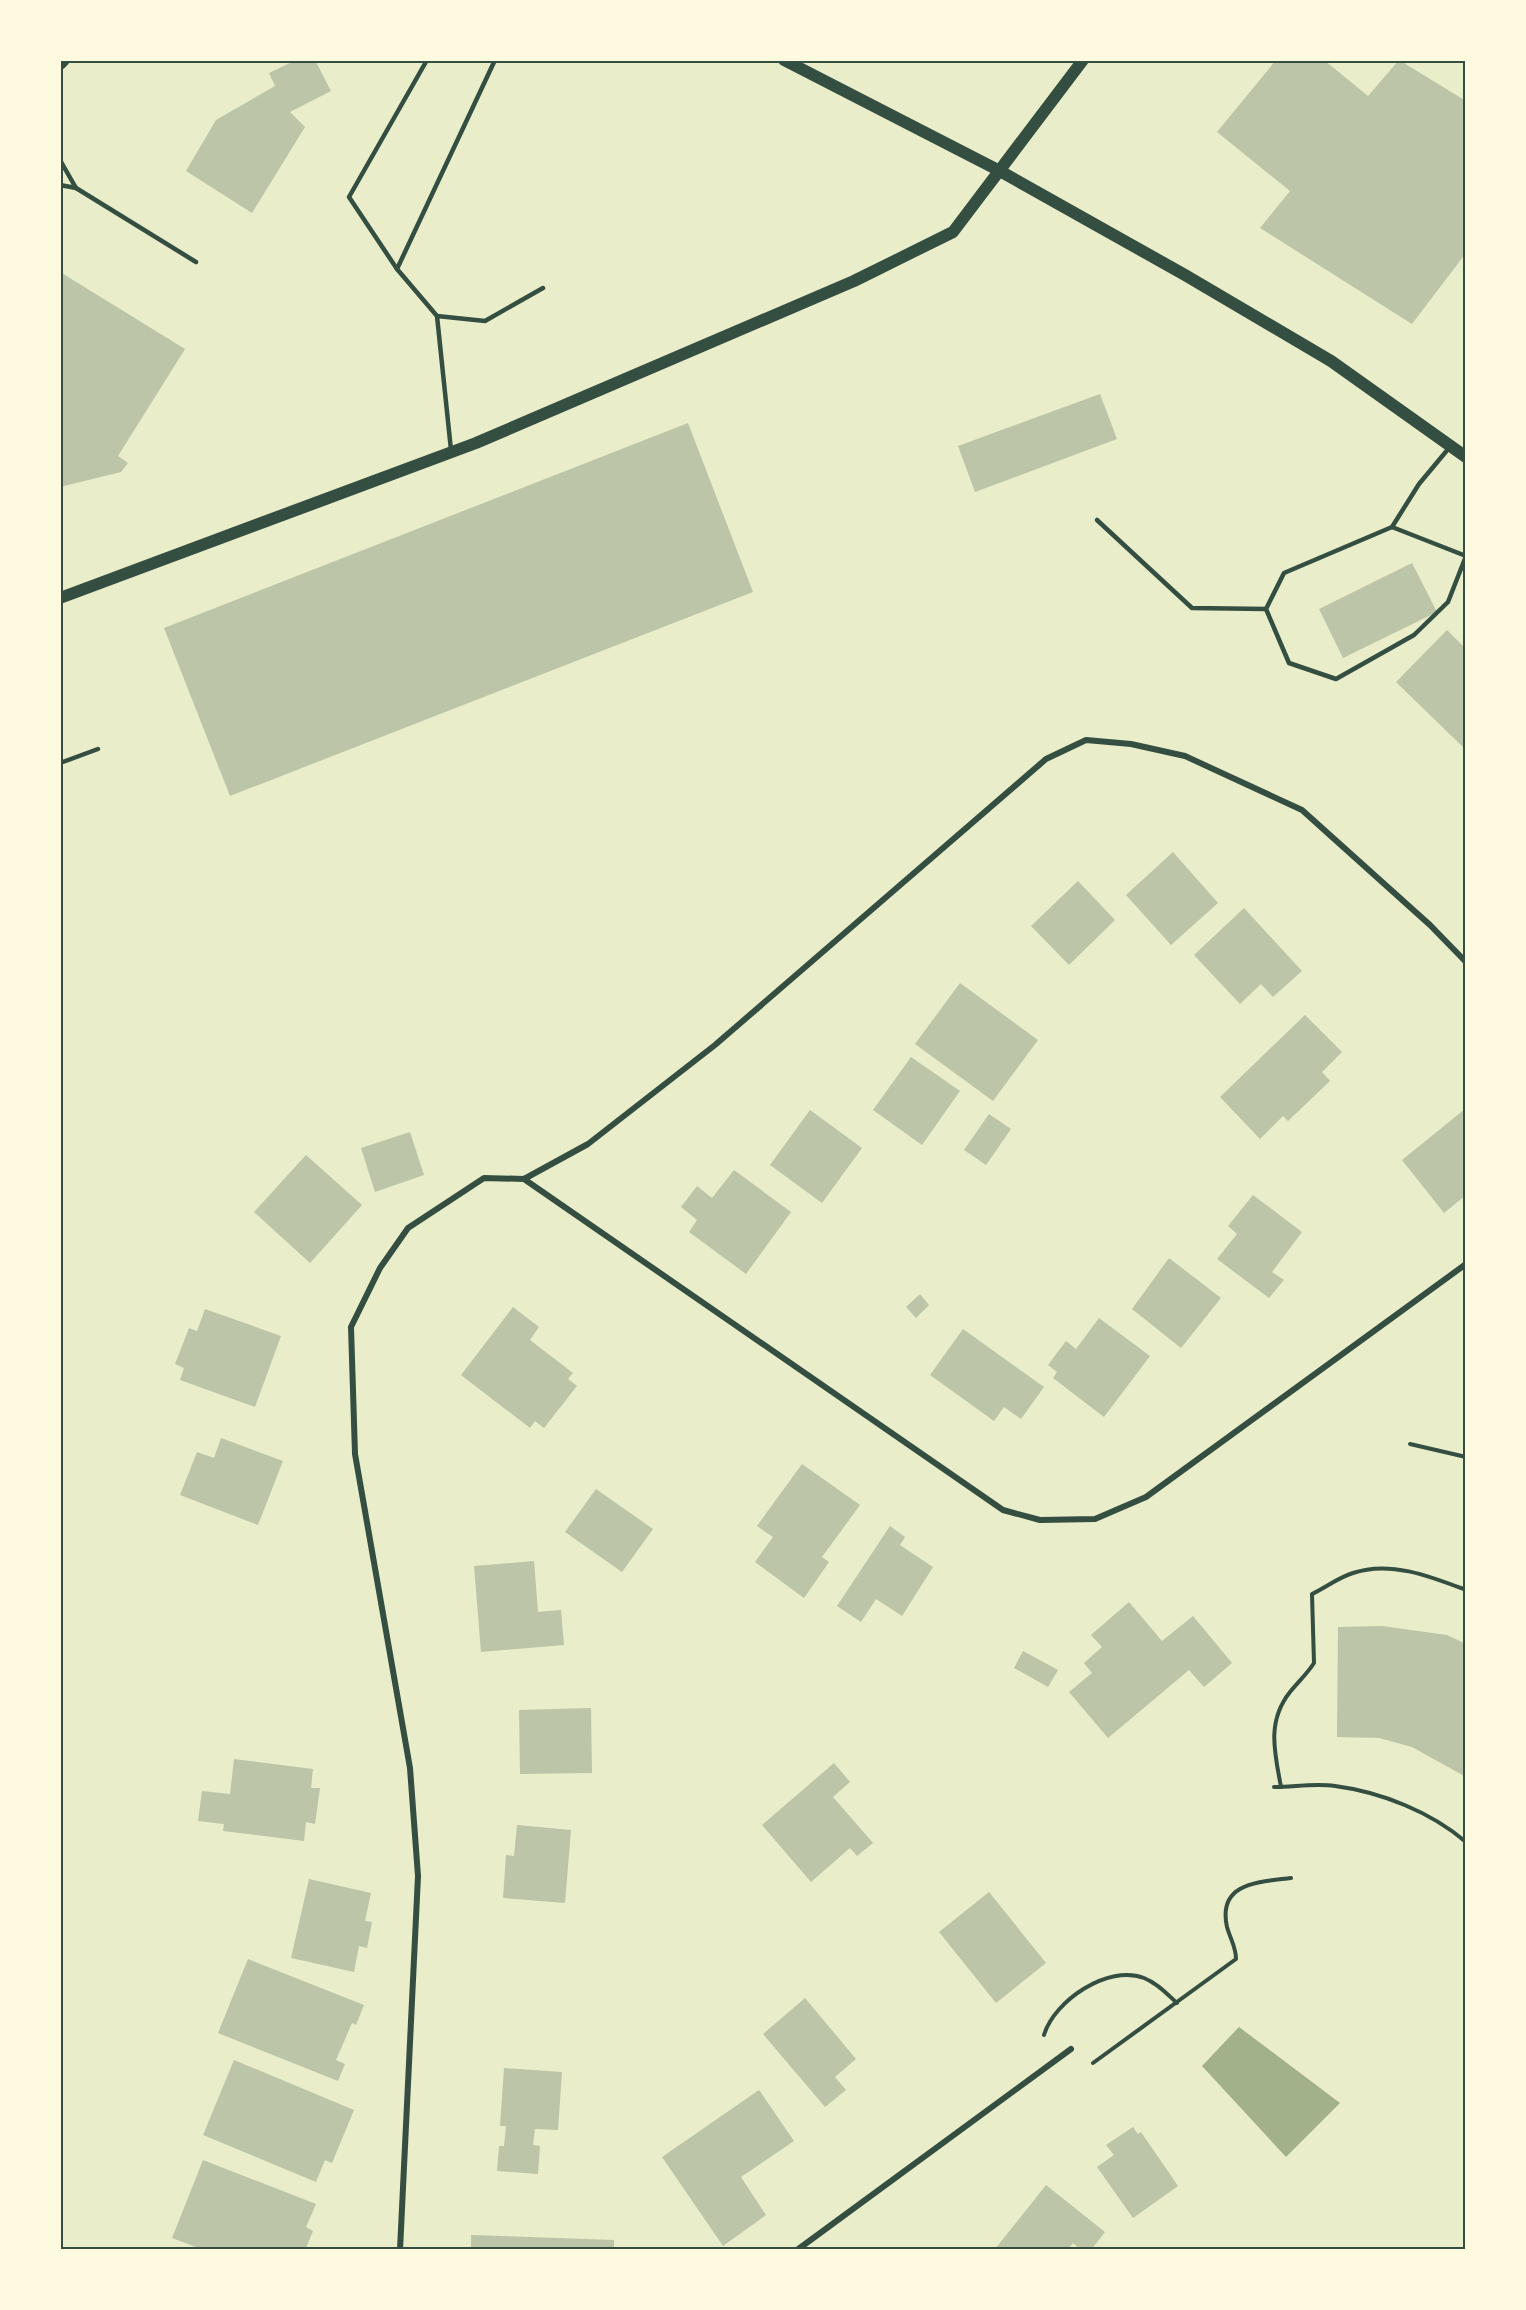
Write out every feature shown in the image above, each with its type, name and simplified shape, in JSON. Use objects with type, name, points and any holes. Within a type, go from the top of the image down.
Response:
[{"type":"main road","points":[[60,64],[64,60]]},
{"type":"main road","points":[[784,60],[998,170],[1324,357],[1466,457]]},
{"type":"main road","points":[[60,598],[452,452],[854,281],[952,232],[1083,60]]},
{"type":"street","points":[[400,2250],[418,1876],[410,1768],[355,1454],[351,1327],[380,1268],[408,1228],[484,1178],[524,1179],[588,1144],[697,1059],[1046,759],[1086,740],[1131,744],[1185,756],[1302,810],[1430,925],[1466,962]]},
{"type":"street","points":[[524,1179],[1003,1509],[1040,1521],[1095,1519],[1146,1497],[1466,1264]]},
{"type":"street","points":[[797,2250],[1071,2049]]},
{"type":"lane","points":[[427,60],[349,197],[396,269],[437,316],[452,452]]},
{"type":"lane","points":[[396,269],[495,60]]},
{"type":"lane","points":[[60,160],[76,188]]},
{"type":"lane","points":[[60,185],[76,188],[196,262]]},
{"type":"lane","points":[[437,316],[485,321],[543,288]]},
{"type":"lane","points":[[1392,527],[1466,556],[1448,602],[1414,635],[1336,679],[1289,663],[1266,609],[1284,573],[1392,527],[1419,484],[1451,446]]},
{"type":"lane","points":[[1097,520],[1192,608],[1266,609]]},
{"type":"lane","points":[[60,763],[98,749]]},
{"type":"path","points":[[1410,1444],[1466,1457]]},
{"type":"path","points":[[1281,1787],[1272,1740],[1279,1714],[1288,1694],[1314,1663],[1312,1594],[1354,1572],[1379,1569],[1409,1571],[1466,1590]]},
{"type":"path","points":[[1274,1787],[1334,1785],[1384,1797],[1452,1830],[1466,1842]]},
{"type":"path","points":[[1092,2064],[1236,1959],[1236,1949],[1227,1926],[1226,1907],[1233,1894],[1247,1884],[1291,1878]]},
{"type":"path","points":[[1042,2043],[1046,2027],[1056,2013],[1074,1996],[1102,1980],[1121,1975],[1143,1978],[1162,1989],[1177,2003]]},
{"type":"shaded area","points":[[1239,2027],[1340,2103],[1286,2157],[1202,2066]]},
{"type":"building","points":[[296,60],[315,60],[331,91],[290,112],[305,127],[252,213],[186,171],[216,120],[275,86],[269,73]]},
{"type":"building","points":[[1276,60],[1324,60],[1368,96],[1399,60],[1466,101],[1466,253],[1412,324],[1260,228],[1290,191],[1217,132]]},
{"type":"building","points":[[60,272],[185,349],[118,456],[128,463],[121,472],[60,487]]},
{"type":"building","points":[[1100,394],[1117,439],[975,492],[958,446]]},
{"type":"building","points":[[688,423],[753,592],[230,796],[164,628]]},
{"type":"building","points":[[1412,563],[1437,612],[1343,658],[1319,609]]},
{"type":"building","points":[[1447,630],[1466,649],[1466,750],[1396,682]]},
{"type":"building","points":[[1173,852],[1218,903],[1171,945],[1126,895]]},
{"type":"building","points":[[1078,881],[1115,920],[1069,965],[1031,926]]},
{"type":"building","points":[[1244,908],[1302,971],[1273,997],[1261,984],[1240,1004],[1194,955]]},
{"type":"building","points":[[960,983],[1038,1040],[993,1101],[915,1044]]},
{"type":"building","points":[[1305,1015],[1342,1052],[1322,1072],[1330,1081],[1288,1121],[1283,1116],[1260,1139],[1220,1097]]},
{"type":"building","points":[[911,1057],[960,1091],[922,1145],[873,1110]]},
{"type":"building","points":[[1465,1109],[1466,1195],[1444,1213],[1402,1160]]},
{"type":"building","points":[[810,1110],[862,1148],[822,1203],[770,1165]]},
{"type":"building","points":[[989,1114],[1011,1129],[986,1165],[964,1150]]},
{"type":"building","points":[[410,1132],[424,1175],[375,1192],[361,1148]]},
{"type":"building","points":[[306,1155],[362,1205],[310,1263],[254,1212]]},
{"type":"building","points":[[734,1170],[791,1212],[746,1274],[689,1232],[697,1220],[681,1207],[697,1186],[712,1198]]},
{"type":"building","points":[[1253,1195],[1302,1232],[1272,1272],[1284,1280],[1269,1298],[1217,1259],[1237,1234],[1228,1226]]},
{"type":"building","points":[[1169,1258],[1221,1298],[1181,1348],[1132,1309]]},
{"type":"building","points":[[920,1294],[929,1305],[916,1318],[906,1307]]},
{"type":"building","points":[[513,1307],[539,1327],[530,1340],[573,1373],[568,1379],[577,1386],[544,1428],[535,1421],[530,1428],[461,1375]]},
{"type":"building","points":[[205,1309],[281,1336],[255,1407],[180,1380],[184,1368],[175,1364],[189,1328],[197,1331]]},
{"type":"building","points":[[1099,1318],[1150,1356],[1104,1417],[1053,1378],[1057,1372],[1048,1365],[1066,1341],[1076,1349]]},
{"type":"building","points":[[963,1329],[1044,1387],[1021,1419],[1004,1407],[994,1421],[930,1375]]},
{"type":"building","points":[[221,1438],[283,1461],[258,1525],[180,1495],[197,1452],[214,1458]]},
{"type":"building","points":[[802,1464],[860,1505],[822,1557],[829,1562],[804,1598],[755,1562],[773,1537],[757,1526]]},
{"type":"building","points":[[596,1489],[653,1529],[622,1572],[565,1532]]},
{"type":"building","points":[[890,1526],[905,1537],[900,1545],[933,1567],[902,1616],[876,1599],[861,1622],[837,1606]]},
{"type":"building","points":[[534,1561],[538,1612],[561,1610],[564,1645],[481,1652],[474,1566]]},
{"type":"building","points":[[1129,1602],[1162,1641],[1193,1616],[1232,1663],[1204,1687],[1189,1670],[1108,1738],[1069,1692],[1092,1673],[1084,1663],[1102,1647],[1091,1635]]},
{"type":"building","points":[[1382,1626],[1447,1635],[1466,1644],[1466,1777],[1412,1747],[1379,1738],[1337,1737],[1338,1627]]},
{"type":"building","points":[[1023,1651],[1058,1670],[1048,1687],[1014,1668]]},
{"type":"building","points":[[591,1708],[592,1773],[520,1774],[519,1710]]},
{"type":"building","points":[[234,1759],[313,1769],[311,1788],[320,1788],[315,1824],[306,1822],[304,1841],[223,1831],[224,1824],[198,1821],[202,1791],[230,1794]]},
{"type":"building","points":[[834,1763],[850,1782],[833,1797],[873,1843],[857,1856],[850,1848],[811,1882],[762,1825]]},
{"type":"building","points":[[517,1825],[571,1830],[565,1903],[503,1898],[506,1855],[514,1856]]},
{"type":"building","points":[[309,1879],[371,1893],[365,1921],[372,1922],[367,1948],[359,1946],[354,1972],[291,1958]]},
{"type":"building","points":[[989,1892],[1046,1963],[996,2003],[939,1932]]},
{"type":"building","points":[[248,1959],[364,2005],[356,2025],[352,2023],[336,2060],[345,2064],[338,2081],[218,2033]]},
{"type":"building","points":[[805,1998],[856,2059],[835,2077],[846,2090],[825,2107],[763,2034]]},
{"type":"building","points":[[234,2060],[354,2110],[332,2163],[325,2160],[316,2182],[203,2135]]},
{"type":"building","points":[[504,2068],[562,2072],[558,2130],[535,2129],[533,2145],[540,2146],[538,2174],[497,2171],[499,2146],[504,2146],[506,2126],[500,2126]]},
{"type":"building","points":[[759,2090],[794,2141],[741,2177],[766,2215],[723,2246],[662,2157]]},
{"type":"building","points":[[1133,2127],[1138,2134],[1141,2132],[1178,2186],[1133,2218],[1097,2167],[1114,2155],[1106,2145]]},
{"type":"building","points":[[203,2160],[316,2204],[306,2227],[313,2231],[305,2250],[204,2250],[172,2238]]},
{"type":"building","points":[[1046,2185],[1105,2232],[1091,2250],[1081,2250],[1073,2243],[1068,2250],[995,2249]]},
{"type":"building","points":[[471,2235],[614,2240],[614,2250],[471,2250]]}]
